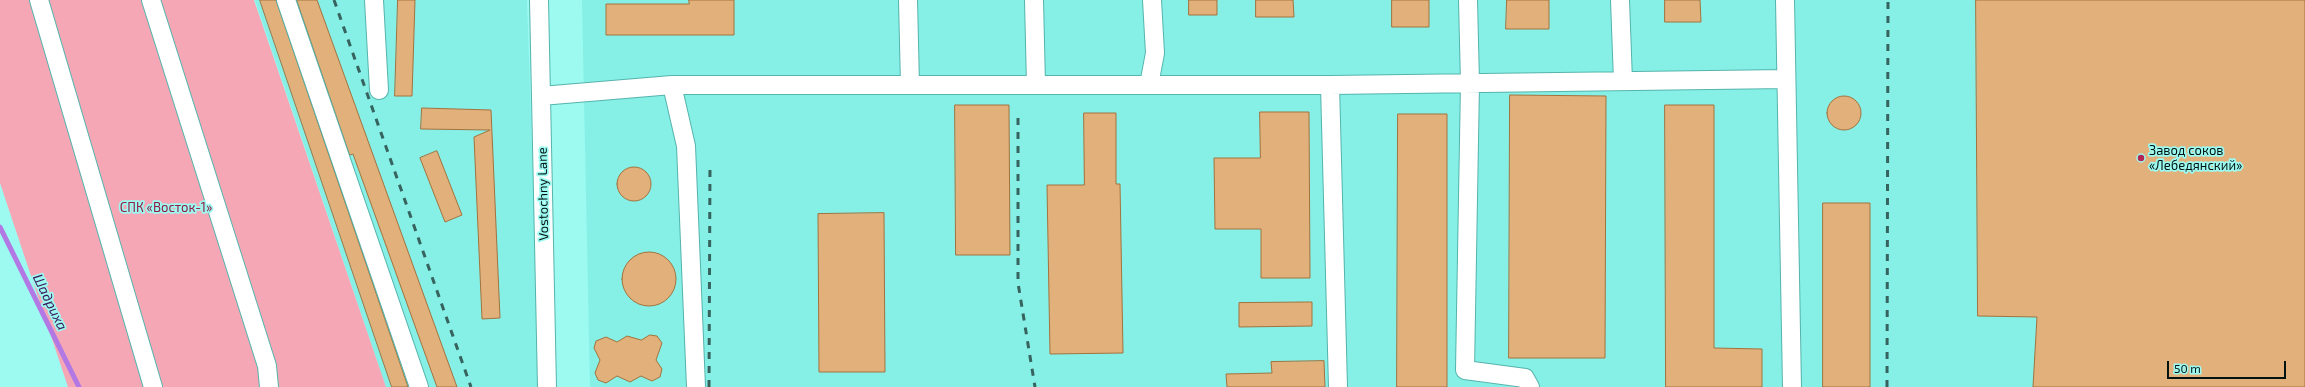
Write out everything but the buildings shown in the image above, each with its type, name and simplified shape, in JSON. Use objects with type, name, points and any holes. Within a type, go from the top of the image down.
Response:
[{"type":"street","points":[[39,0],[154,387]]},
{"type":"street","points":[[151,0],[267,366],[269,387]]},
{"type":"street","points":[[286,0],[419,387]]},
{"type":"street","points":[[374,0],[379,90]]},
{"type":"street","name":"Vostochny Lane","points":[[539,0],[547,387]]},
{"type":"street","points":[[908,0],[910,85]]},
{"type":"street","points":[[1034,0],[1036,85]]},
{"type":"street","points":[[1149,85],[1155,53],[1152,0]]},
{"type":"street","points":[[1468,0],[1470,83],[1465,370],[1525,378],[1530,387]]},
{"type":"street","points":[[1620,0],[1623,81]]},
{"type":"street","points":[[1785,0],[1792,387]]},
{"type":"street","points":[[541,96],[672,84],[1330,85],[1786,79]]},
{"type":"street","points":[[672,84],[686,146],[696,387]]},
{"type":"street","points":[[1330,85],[1338,387]]},
{"type":"shaded area","points":[[255,0],[527,0],[540,387],[386,387]]},
{"type":"shaded area","points":[[582,0],[2305,0],[2305,387],[590,387]]},
{"type":"green space","name":"СПК «Восток-1»","points":[[0,0],[254,0],[386,387],[68,387],[0,183]]},
{"type":"waterway","name":"Шадриха","points":[[0,227],[79,387]]},
{"type":"railway","points":[[334,0],[471,387]]},
{"type":"railway","points":[[1887,387],[1888,0]]},
{"type":"railway","points":[[1018,118],[1018,283],[1035,387]]},
{"type":"railway","points":[[709,387],[710,164]]},
{"type":"place","name":"Завод соков «Лебедянский»","points":[[2141,158]]}]
